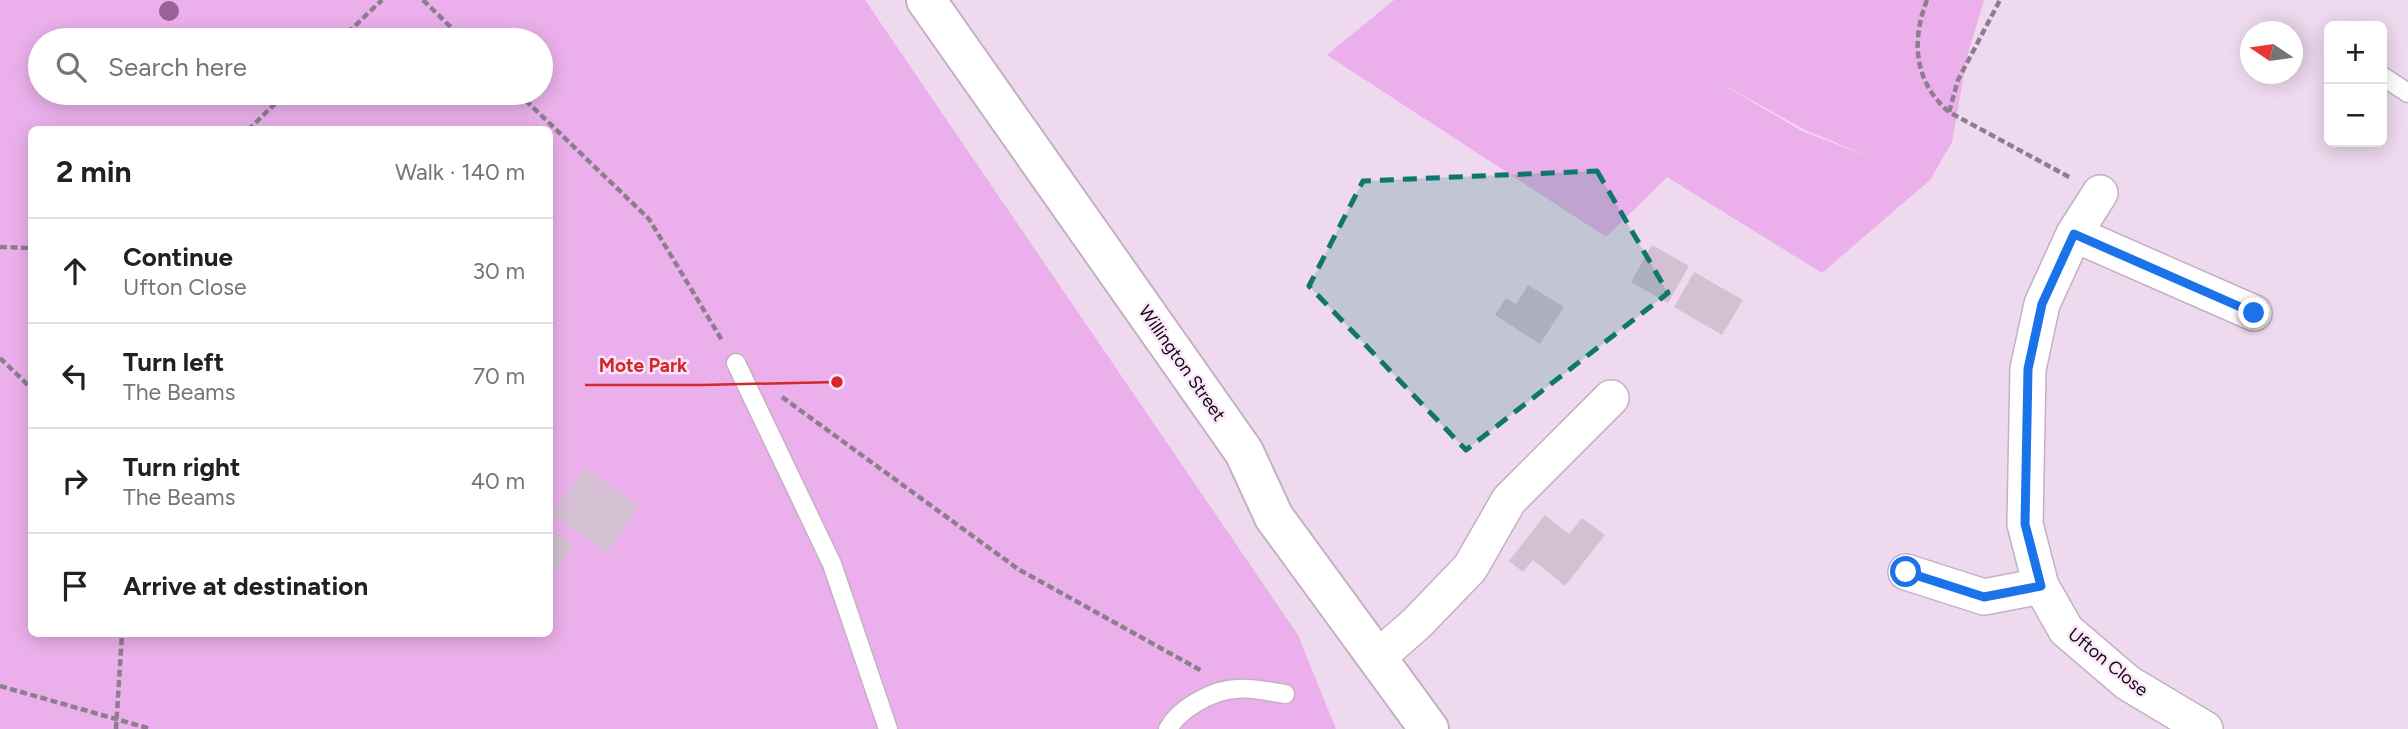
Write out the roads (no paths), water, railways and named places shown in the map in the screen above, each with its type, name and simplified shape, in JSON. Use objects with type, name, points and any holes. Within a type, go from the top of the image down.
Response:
[{"type":"street","name":"Willington Street","points":[[926,0],[1244,452],[1274,517],[1429,729]]},
{"type":"street","name":"Ufton Close","points":[[2100,193],[2074,234],[2042,304],[2028,369],[2025,524],[2041,586],[2066,630],[2128,683],[2205,729]]},
{"type":"street","points":[[2074,234],[2254,313]]},
{"type":"street","points":[[1378,657],[1417,623],[1470,568],[1509,500],[1611,398]]},
{"type":"street","points":[[1906,572],[1984,597],[2041,586]]},
{"type":"lane","points":[[2387,79],[2408,93]]},
{"type":"lane","points":[[736,363],[832,564],[888,729]]},
{"type":"lane","points":[[1168,729],[1175,716],[1199,702],[1235,688],[1285,694]]},
{"type":"place","name":"Mote Park","points":[[837,382]]}]
